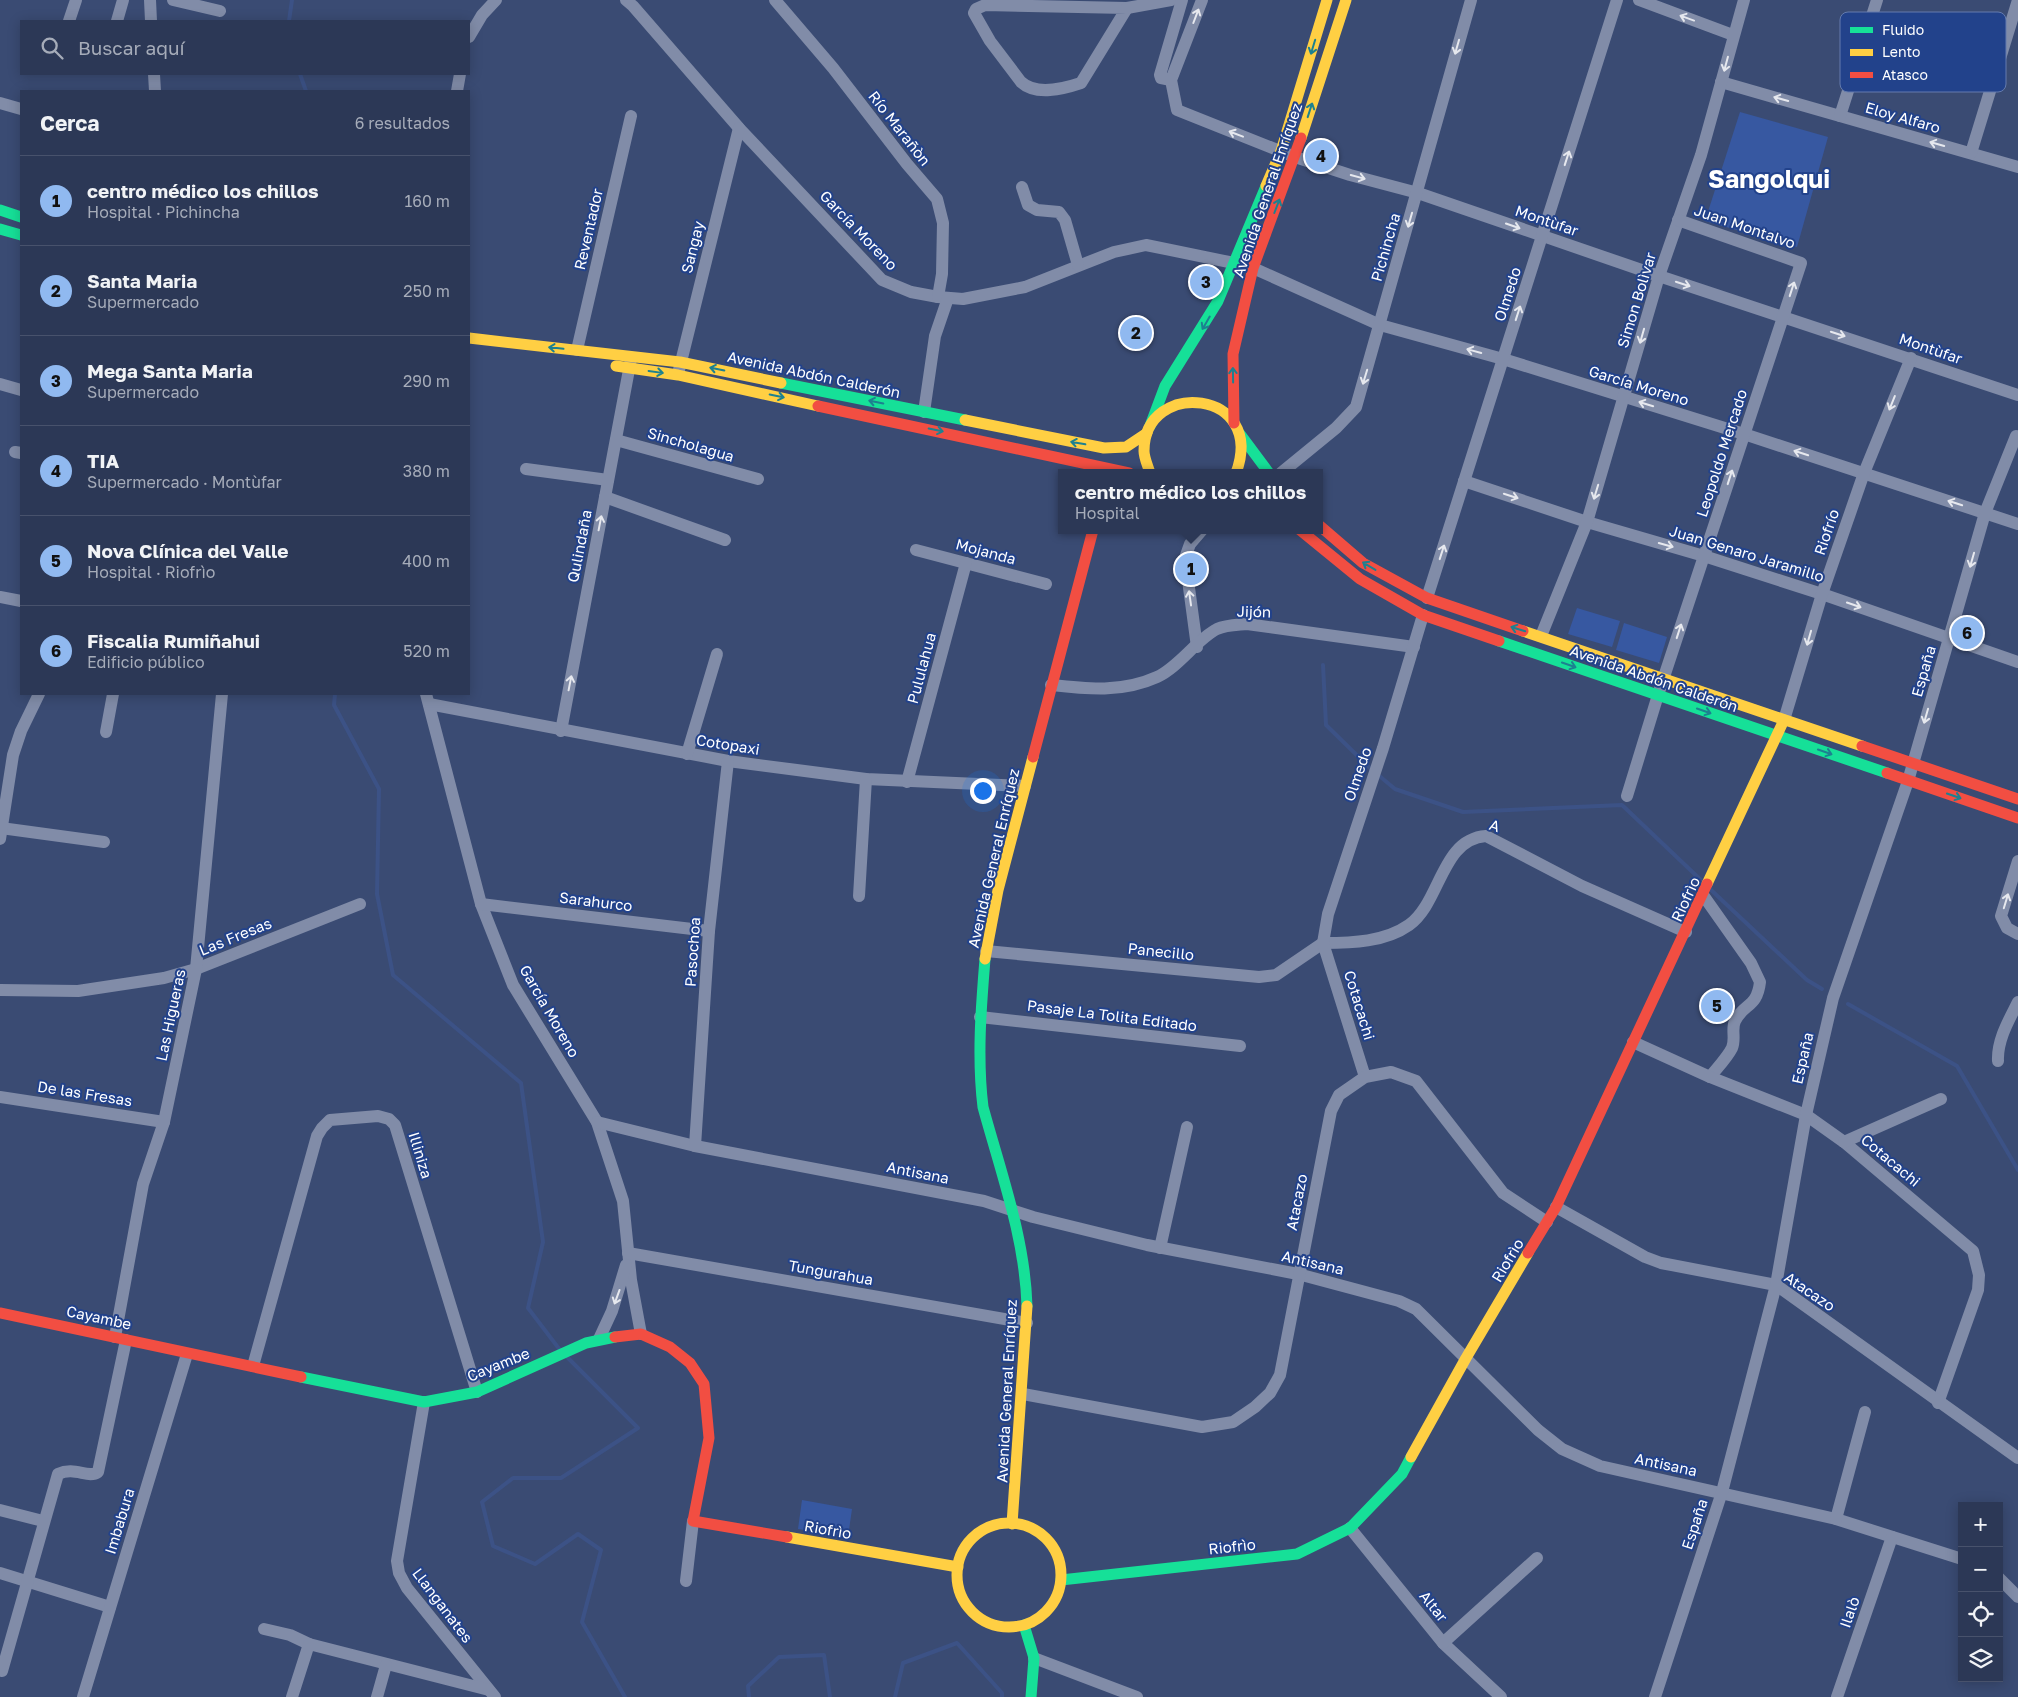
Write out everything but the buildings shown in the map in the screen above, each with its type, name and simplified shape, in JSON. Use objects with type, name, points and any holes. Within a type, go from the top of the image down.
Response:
[{"type":"main road","name":"Avenida General Enríquez","points":[[1149,469],[1144,454],[1149,429],[1166,386],[1204,327],[1218,300],[1281,151],[1327,0]]},
{"type":"main road","name":"Avenida General Enríquez","points":[[1238,469],[1241,462],[1242,448],[1237,429],[1233,354],[1254,268],[1295,157],[1346,0]]},
{"type":"main road","points":[[0,210],[20,217]]},
{"type":"main road","points":[[0,229],[20,235]]},
{"type":"main road","name":"Avenida Abdón Calderón","points":[[470,338],[577,350],[678,375],[1107,469]]},
{"type":"main road","name":"Avenida Abdón Calderón","points":[[470,348],[630,362],[680,362],[1104,448],[1126,447]]},
{"type":"main road","points":[[1117,469],[1126,447],[1149,429],[1165,410],[1175,404],[1191,401],[1208,403],[1218,408],[1237,429],[1266,469]]},
{"type":"main road","name":"Avenida Abdón Calderón","points":[[1323,529],[1363,563],[1427,598],[1664,677],[1784,720],[2018,799]]},
{"type":"main road","name":"Avenida General Enríquez","points":[[1012,1524],[1023,1394],[1027,1323],[1026,1276],[1019,1235],[1010,1209],[983,1107],[980,1017],[986,951],[998,890],[1092,534]]},
{"type":"main road","name":"Avenida Abdón Calderón","points":[[1305,534],[1360,579],[1423,615],[2018,818]]},
{"type":"main road","name":"Riofrìo","points":[[1061,1580],[1297,1554],[1350,1528],[1402,1474],[1466,1358],[1556,1207],[1784,720]]},
{"type":"main road","name":"Cayambe","points":[[0,1313],[187,1354],[424,1402],[477,1392],[598,1339],[641,1334]]},
{"type":"main road","points":[[641,1334],[670,1347],[690,1364],[704,1384],[709,1438],[693,1521]]},
{"type":"main road","name":"Riofrìo","points":[[693,1521],[958,1568]]},
{"type":"main road","points":[[1012,1524],[1028,1527],[1043,1536],[1054,1548],[1060,1564],[1061,1580],[1057,1595],[1049,1608],[1038,1618],[1024,1625],[1009,1627],[994,1625],[970,1609],[962,1596],[958,1582],[958,1568],[962,1553],[971,1540],[983,1531],[997,1525],[1012,1524]]},
{"type":"main road","points":[[1024,1625],[1034,1658],[1030,1697]]},
{"type":"street","points":[[69,20],[76,0]]},
{"type":"street","points":[[117,20],[123,0]]},
{"type":"street","points":[[150,0],[151,20]]},
{"type":"street","points":[[173,0],[220,11]]},
{"type":"street","points":[[470,35],[482,16],[496,0]]},
{"type":"street","name":"García Moreno","points":[[626,0],[739,128],[882,280],[896,288],[943,298],[963,299],[1025,287],[1114,252],[1146,245],[1234,263]]},
{"type":"street","name":"Río Marañòn","points":[[775,0],[833,68],[937,200],[943,223],[943,298],[935,336],[924,412]]},
{"type":"street","points":[[1127,8],[1081,83],[1050,90],[1026,87],[1021,82],[990,41],[974,13],[976,9],[985,5],[1127,8],[1172,0]]},
{"type":"street","points":[[1182,0],[1160,75],[1161,78],[1171,80],[1202,0]]},
{"type":"street","name":"Pichincha","points":[[1286,469],[1336,428],[1356,407],[1471,0]]},
{"type":"street","name":"Olmedo","points":[[1427,598],[1617,0]]},
{"type":"street","points":[[1639,0],[1733,35]]},
{"type":"street","name":"Simon Bolìvar","points":[[1541,636],[1587,522],[1659,276],[1701,154],[1744,0]]},
{"type":"street","points":[[1873,12],[1877,0]]},
{"type":"street","points":[[2006,39],[2018,0]]},
{"type":"street","points":[[154,75],[155,90]]},
{"type":"street","points":[[456,90],[460,75]]},
{"type":"street","name":"Montùfar","points":[[1171,80],[1177,110],[1295,157],[1350,175],[1418,192],[1659,276],[2018,395]]},
{"type":"street","name":"Eloy Alfaro","points":[[1721,82],[2018,166]]},
{"type":"street","points":[[1840,116],[1848,92]]},
{"type":"street","points":[[1971,153],[1990,92]]},
{"type":"street","points":[[0,103],[20,109]]},
{"type":"street","name":"Reventador","points":[[577,350],[631,116]]},
{"type":"street","name":"Sangay","points":[[678,375],[739,128]]},
{"type":"street","points":[[1022,187],[1028,205],[1037,210],[1059,212],[1066,220],[1078,265]]},
{"type":"street","name":"Juan Montalvo","points":[[1678,220],[1801,263]]},
{"type":"street","name":"Leopoldo Mercado","points":[[1627,796],[1658,695],[1801,263]]},
{"type":"street","name":"García Moreno","points":[[1254,268],[1380,325],[1503,358],[1624,398],[1744,434],[2018,524]]},
{"type":"street","name":"Riofrío","points":[[1784,720],[1822,594],[1864,473],[1911,358]]},
{"type":"street","name":"Qulindaña","points":[[561,730],[630,362]]},
{"type":"street","points":[[0,384],[20,390]]},
{"type":"street","name":"España","points":[[1655,1697],[1722,1492],[1776,1285],[1806,1114],[1833,998],[1908,780],[1985,513],[2016,436]]},
{"type":"street","name":"Sincholagua","points":[[616,440],[758,479]]},
{"type":"street","points":[[526,469],[608,480]]},
{"type":"street","name":"Juan Genaro Jaramillo","points":[[1464,481],[1587,522],[1704,556],[1822,594],[2018,662]]},
{"type":"street","points":[[605,497],[725,540]]},
{"type":"street","points":[[1197,646],[1185,558],[1190,544],[1199,534]]},
{"type":"street","name":"Mojanda","points":[[916,550],[1046,584]]},
{"type":"street","name":"Pululahua","points":[[907,782],[966,563]]},
{"type":"street","points":[[0,598],[20,601]]},
{"type":"street","name":"Olmedo","points":[[1324,943],[1328,914],[1383,748],[1423,615]]},
{"type":"street","name":"Jijón","points":[[1051,684],[1092,690],[1129,687],[1158,677],[1216,630],[1247,624],[1414,647]]},
{"type":"street","points":[[687,754],[717,654]]},
{"type":"street","points":[[39,695],[21,731],[13,755],[2,813],[1,833],[104,842]]},
{"type":"street","points":[[106,732],[113,695]]},
{"type":"street","name":"Las Higueras","points":[[43,1521],[58,1474],[68,1470],[91,1475],[98,1472],[121,1339],[143,1184],[164,1122],[196,969],[222,695]]},
{"type":"street","name":"García Moreno","points":[[428,699],[480,904],[513,985],[597,1122],[623,1201],[635,1308],[641,1334]]},
{"type":"street","name":"Cotopaxi","points":[[428,699],[561,730],[728,761],[866,780],[1025,786]]},
{"type":"street","name":"Pasochoa","points":[[695,1146],[709,930],[728,761]]},
{"type":"street","points":[[860,896],[866,780]]},
{"type":"street","name":"A","points":[[1324,943],[1350,943],[1380,938],[1405,927],[1420,914],[1460,846],[1472,838],[1486,836],[1582,886],[1686,932]]},
{"type":"street","points":[[2018,861],[2002,916],[2007,928],[2018,934]]},
{"type":"street","points":[[1704,894],[1751,964],[1760,982],[1755,1001],[1739,1014],[1733,1024],[1732,1048],[1710,1077]]},
{"type":"street","name":"Las Fresas","points":[[0,990],[78,991],[164,978],[196,969],[360,904]]},
{"type":"street","name":"Sarahurco","points":[[480,904],[709,930]]},
{"type":"street","name":"Cotacachi","points":[[1324,943],[1365,1076]]},
{"type":"street","name":"Panecillo","points":[[986,951],[1258,977],[1276,975],[1324,943]]},
{"type":"street","points":[[1998,1061],[2002,1037],[2018,1002]]},
{"type":"street","name":"Pasaje La Tolita Editado","points":[[980,1017],[1240,1046]]},
{"type":"street","name":"Cotacachi","points":[[1633,1042],[1710,1077],[1806,1114],[1844,1142],[1972,1251],[1980,1275],[1978,1290],[1938,1403]]},
{"type":"street","name":"Atacazo","points":[[1023,1394],[1202,1427],[1233,1422],[1265,1398],[1280,1375],[1331,1111],[1339,1095],[1365,1076],[1391,1072],[1416,1081],[1503,1193],[1547,1222]]},
{"type":"street","name":"De las Fresas","points":[[0,1097],[164,1122]]},
{"type":"street","points":[[1844,1142],[1941,1099]]},
{"type":"street","name":"Illiniza","points":[[252,1366],[318,1136],[322,1128],[330,1120],[378,1116],[389,1118],[395,1125],[477,1392]]},
{"type":"street","name":"Antisana","points":[[597,1122],[695,1146],[984,1201],[1033,1217],[1160,1248],[1298,1274],[1409,1305],[1416,1309],[1538,1430],[1562,1449],[1600,1466],[1836,1519],[1958,1557]]},
{"type":"street","points":[[1160,1248],[1188,1127]]},
{"type":"street","name":"Atacazo","points":[[1556,1207],[1645,1257],[1661,1263],[1776,1285],[1938,1403],[2018,1458]]},
{"type":"street","name":"García Moreno","points":[[598,1339],[622,1283],[628,1253]]},
{"type":"street","name":"Tungurahua","points":[[628,1253],[1027,1323]]},
{"type":"street","name":"Imbabura","points":[[82,1697],[187,1354]]},
{"type":"street","name":"Llanganates","points":[[424,1402],[398,1554],[399,1573],[407,1588],[492,1694]]},
{"type":"street","points":[[1836,1519],[1865,1412]]},
{"type":"street","points":[[0,1510],[43,1521],[2,1671]]},
{"type":"street","points":[[686,1581],[693,1521]]},
{"type":"street","name":"Altar","points":[[1350,1528],[1443,1643],[1501,1697]]},
{"type":"street","name":"Ilalò","points":[[1838,1697],[1892,1537]]},
{"type":"street","points":[[1443,1643],[1537,1558]]},
{"type":"street","points":[[0,1573],[110,1607]]},
{"type":"street","points":[[2003,1582],[2018,1597]]},
{"type":"street","points":[[264,1629],[290,1635],[309,1644],[492,1694]]},
{"type":"street","points":[[292,1697],[309,1644]]},
{"type":"street","points":[[1034,1658],[1136,1697]]},
{"type":"street","points":[[377,1697],[386,1665]]},
{"type":"shaded area","points":[[1740,112],[1828,137],[1797,247],[1705,221]]},
{"type":"shaded area","points":[[1577,608],[1620,621],[1612,647],[1568,634]]},
{"type":"shaded area","points":[[1624,623],[1667,637],[1659,663],[1616,650]]},
{"type":"shaded area","points":[[802,1500],[852,1509],[848,1537],[798,1529]]},
{"type":"waterway","points":[[289,20],[292,0]]},
{"type":"waterway","points":[[300,75],[306,90]]},
{"type":"waterway","points":[[1323,665],[1326,725],[1372,770]]},
{"type":"waterway","points":[[335,695],[334,705],[379,789],[377,894],[393,975],[521,1083],[543,1242],[528,1308],[560,1350]]},
{"type":"waterway","points":[[1377,774],[1395,789],[1463,812],[1622,805],[1703,882]]},
{"type":"waterway","points":[[1710,889],[1807,980],[1822,989]]},
{"type":"waterway","points":[[1848,1004],[1957,1066],[2018,1170]]},
{"type":"waterway","points":[[567,1357],[638,1428],[561,1478],[513,1478],[482,1502],[493,1546],[535,1564],[578,1534],[601,1550],[582,1622],[625,1697]]},
{"type":"waterway","points":[[895,1697],[903,1663],[957,1643],[1002,1693],[1002,1697]]},
{"type":"waterway","points":[[749,1697],[748,1686],[779,1657],[824,1655],[830,1697]]},
{"type":"traffic: fast","points":[[1150,426],[1165,386],[1218,301],[1266,186]]},
{"type":"traffic: fast","points":[[0,210],[20,217]]},
{"type":"traffic: fast","points":[[0,229],[20,235]]},
{"type":"traffic: fast","points":[[781,383],[965,420]]},
{"type":"traffic: fast","points":[[1240,434],[1266,469]]},
{"type":"traffic: fast","points":[[1499,641],[1887,773]]},
{"type":"traffic: fast","points":[[985,959],[980,1052],[983,1107],[1017,1231],[1022,1256],[1027,1306]]},
{"type":"traffic: fast","points":[[301,1377],[424,1402],[477,1392],[586,1343],[615,1337]]},
{"type":"traffic: fast","points":[[1061,1580],[1297,1554],[1350,1528],[1402,1474],[1411,1457]]},
{"type":"traffic: fast","points":[[1024,1625],[1034,1658],[1031,1697]]},
{"type":"traffic: slow","points":[[1266,186],[1281,151],[1327,0]]},
{"type":"traffic: slow","points":[[1301,138],[1346,0]]},
{"type":"traffic: slow","points":[[470,338],[680,362],[781,383]]},
{"type":"traffic: slow","points":[[616,366],[678,375],[818,406]]},
{"type":"traffic: slow","points":[[1149,469],[1144,451],[1149,428],[1163,412],[1181,404],[1202,403],[1221,410],[1235,424],[1241,445],[1237,469]]},
{"type":"traffic: slow","points":[[965,420],[1104,448],[1126,447],[1147,433]]},
{"type":"traffic: slow","points":[[1523,631],[1862,746]]},
{"type":"traffic: slow","points":[[1707,884],[1784,720]]},
{"type":"traffic: slow","points":[[985,959],[998,890],[1033,757]]},
{"type":"traffic: slow","points":[[1411,1457],[1466,1358],[1528,1253]]},
{"type":"traffic: slow","points":[[1012,1524],[1027,1306]]},
{"type":"traffic: slow","points":[[1009,1523],[1029,1527],[1038,1532],[1052,1546],[1057,1555],[1061,1575],[1057,1595],[1052,1604],[1038,1618],[1029,1623],[1009,1627],[989,1623],[980,1618],[966,1604],[961,1595],[957,1575],[961,1555],[966,1546],[980,1532],[989,1527],[1009,1523]]},
{"type":"traffic: slow","points":[[787,1537],[958,1567]]},
{"type":"traffic: jam","points":[[1234,423],[1233,354],[1253,268],[1301,138]]},
{"type":"traffic: jam","points":[[818,406],[1110,469]]},
{"type":"traffic: jam","points":[[1323,529],[1363,563],[1427,598],[1523,631]]},
{"type":"traffic: jam","points":[[1033,757],[1092,534]]},
{"type":"traffic: jam","points":[[1305,534],[1360,579],[1423,615],[1499,641]]},
{"type":"traffic: jam","points":[[1862,746],[2018,799]]},
{"type":"traffic: jam","points":[[1887,773],[2018,818]]},
{"type":"traffic: jam","points":[[1528,1253],[1556,1207],[1707,884]]},
{"type":"traffic: jam","points":[[0,1313],[301,1377]]},
{"type":"traffic: jam","points":[[615,1337],[641,1334],[670,1347],[690,1363],[704,1384],[709,1438],[693,1521],[787,1537]]},
{"type":"place","name":"TIA","points":[[1321,156]]},
{"type":"place","name":"Mega Santa Maria","points":[[1206,282]]},
{"type":"place","name":"Santa Maria","points":[[1136,333]]},
{"type":"place","name":"centro médico los chillos","points":[[1191,569]]},
{"type":"place","name":"Fiscalia Rumiñahui","points":[[1967,633]]},
{"type":"place","name":"Nova Clínica del Valle","points":[[1717,1006]]},
{"type":"district","name":"Sangolqui","points":[[1769,178]]}]
